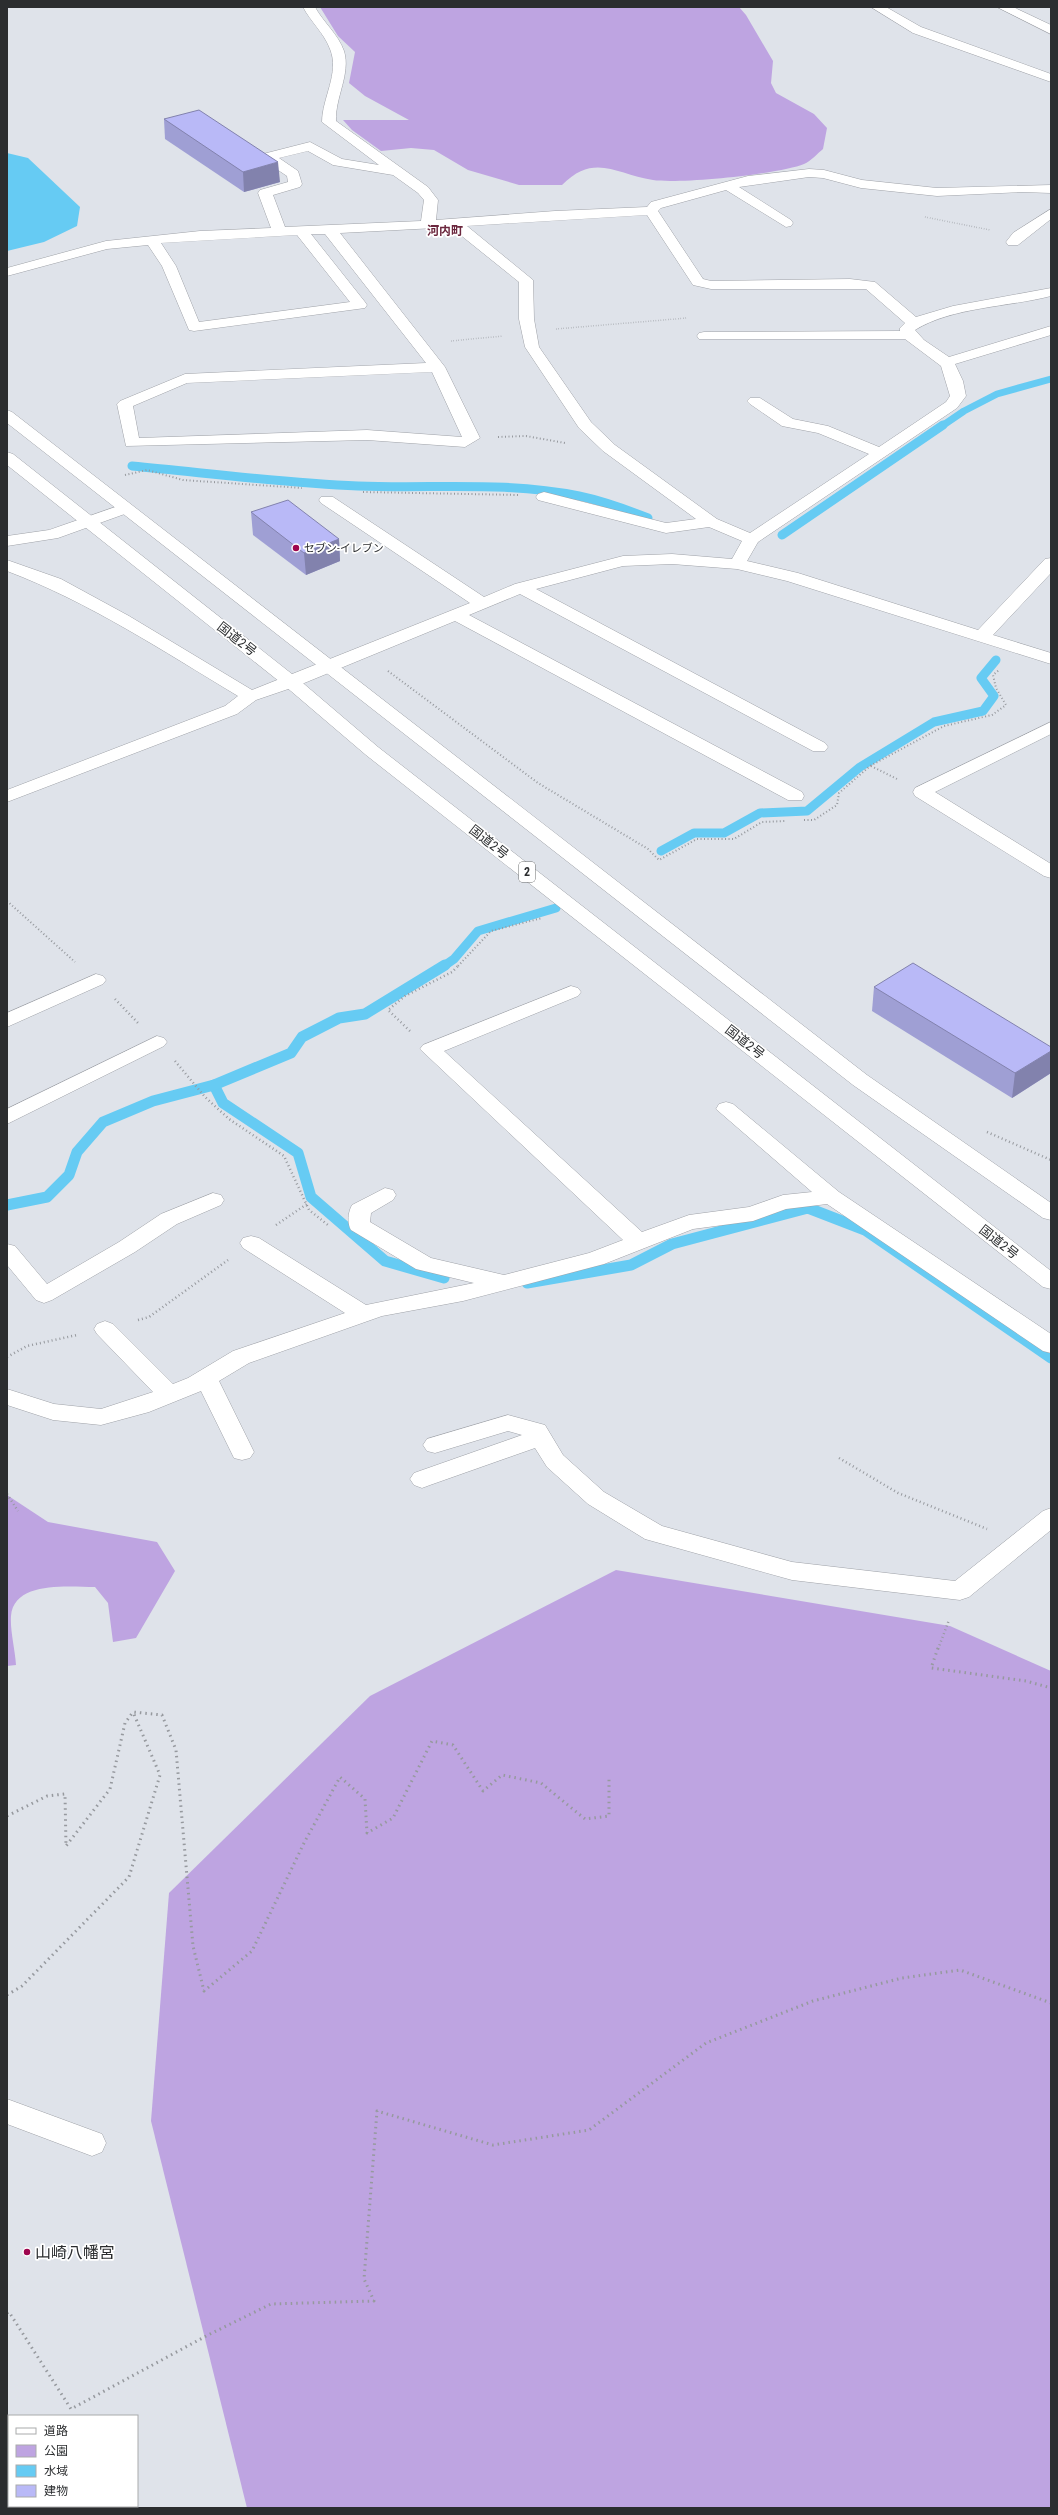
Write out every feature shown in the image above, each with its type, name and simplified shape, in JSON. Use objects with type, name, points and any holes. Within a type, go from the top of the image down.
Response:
[{"type":"main road","points":[[309,7],[332,40],[339,57],[338,74],[328,112],[329,122],[423,190],[431,200],[428,225]]},
{"type":"main road","points":[[877,7],[917,30],[1051,78]]},
{"type":"main road","points":[[1003,7],[1051,30]]},
{"type":"main road","points":[[278,231],[277,221],[265,193],[295,184],[293,174],[268,157],[310,146],[338,162],[400,173]]},
{"type":"main road","points":[[7,272],[106,245],[151,240],[278,231],[428,225],[555,215],[651,211],[656,205],[727,185],[809,173],[824,174],[861,184],[937,192],[1022,188],[1051,189]]},
{"type":"main road","points":[[727,185],[786,223]]},
{"type":"main road","points":[[651,211],[698,282],[712,285],[850,282],[870,285],[911,328],[947,362],[955,375],[958,396],[952,405],[752,539],[737,564]]},
{"type":"main road","points":[[1013,242],[1018,236],[1051,214]]},
{"type":"main road","points":[[458,223],[463,230],[526,280],[529,289],[526,303],[529,336],[532,347],[585,425],[609,448],[711,522],[732,533],[752,539]]},
{"type":"main road","points":[[329,229],[437,367],[472,438],[465,442],[367,435],[132,443],[125,404],[185,379],[437,367]]},
{"type":"main road","points":[[151,240],[168,266],[194,327],[360,305],[305,238],[302,230]]},
{"type":"main road","points":[[704,336],[911,328],[943,314],[1037,297],[1051,292]]},
{"type":"main road","points":[[947,362],[1051,330]]},
{"type":"main road","points":[[755,401],[788,423],[822,429],[881,453]]},
{"type":"main road","points":[[7,415],[330,665],[860,1080],[1051,1213]]},
{"type":"main road","name":"国道2号","points":[[7,457],[291,682],[372,751],[1051,1282]]},
{"type":"main road","points":[[544,497],[666,528],[711,522]]},
{"type":"main road","points":[[327,500],[483,604]]},
{"type":"main road","points":[[7,541],[52,535],[126,508]]},
{"type":"main road","points":[[7,796],[231,710],[250,696],[291,682],[521,588],[623,561],[672,559],[737,564],[792,577],[1051,658]]},
{"type":"main road","points":[[981,637],[1051,563]]},
{"type":"main road","points":[[7,565],[55,583],[109,612],[250,696]]},
{"type":"main road","points":[[521,588],[819,747]]},
{"type":"main road","points":[[456,615],[795,796]]},
{"type":"main road","points":[[1051,727],[922,792],[1051,872]]},
{"type":"main road","points":[[1033,736],[1051,747]]},
{"type":"main road","points":[[7,1021],[96,980]]},
{"type":"main road","points":[[571,992],[430,1049],[639,1242]]},
{"type":"main road","points":[[7,1117],[157,1042]]},
{"type":"main road","points":[[726,1109],[830,1197],[1051,1345]]},
{"type":"main road","points":[[385,1195],[360,1210],[359,1225],[424,1264],[501,1281]]},
{"type":"main road","points":[[7,1397],[53,1412],[101,1418],[141,1406],[170,1395],[206,1378],[242,1357],[379,1309],[463,1293],[501,1281],[596,1259],[689,1222],[753,1214],[783,1202],[830,1197]]},
{"type":"main road","points":[[7,1252],[44,1295],[127,1247],[169,1219],[213,1200]]},
{"type":"main road","points":[[251,1243],[363,1314]]},
{"type":"main road","points":[[105,1329],[170,1395]]},
{"type":"main road","points":[[206,1378],[242,1452]]},
{"type":"main road","points":[[436,1445],[508,1423],[537,1431],[555,1460],[596,1498],[654,1534],[792,1571],[960,1591],[1051,1517]]},
{"type":"main road","points":[[422,1478],[541,1437]]},
{"type":"main road","points":[[7,2111],[92,2143]]},
{"type":"path","points":[[418,344],[505,336],[529,336]]},
{"type":"path","points":[[472,438],[526,436],[609,448]]},
{"type":"path","points":[[122,475],[147,470],[183,480],[309,488],[327,500]]},
{"type":"path","points":[[356,491],[491,493],[544,497]]},
{"type":"path","points":[[7,901],[96,980],[187,1073],[205,1096],[229,1119],[284,1156],[309,1210],[332,1229]]},
{"type":"path","points":[[430,1049],[388,1010],[405,996],[452,972],[491,931],[546,917]]},
{"type":"path","points":[[982,1130],[1051,1160]]},
{"type":"path","points":[[7,1357],[27,1346],[105,1329],[149,1317],[307,1204]]},
{"type":"path","points":[[838,1458],[898,1493],[1020,1542]]},
{"type":"path","points":[[7,1494],[18,1511]]},
{"type":"path","points":[[960,1591],[931,1668],[1026,1681],[1051,1688]]},
{"type":"path","points":[[133,1712],[162,1715],[176,1750],[193,1946],[204,1992],[252,1951],[304,1843],[340,1777],[365,1799],[367,1833],[393,1818],[432,1741],[453,1745],[483,1791],[502,1775],[541,1783],[585,1820],[609,1816],[609,1776]]},
{"type":"path","points":[[7,1816],[47,1796],[65,1794],[66,1846],[110,1789],[125,1723],[133,1712]]},
{"type":"path","points":[[7,1995],[22,1986],[129,1877],[160,1775],[133,1712]]},
{"type":"path","points":[[7,2313],[9,2312],[71,2409],[208,2335],[271,2304],[374,2301],[364,2278],[376,2111],[494,2146],[582,2132],[590,2130],[706,2043],[813,2001],[902,1978],[960,1970],[1051,2003]]},
{"type":"green space","points":[[320,7],[739,7],[746,15],[773,61],[771,83],[776,93],[814,114],[827,128],[823,149],[804,164],[792,168],[753,175],[685,181],[666,181],[653,180],[606,168],[596,168],[585,170],[574,175],[562,185],[519,185],[468,170],[434,150],[411,148],[381,151],[352,130],[343,120],[409,120],[365,96],[349,83],[355,52],[338,36]]},
{"type":"green space","points":[[7,1495],[48,1522],[157,1542],[175,1571],[136,1638],[113,1642],[108,1603],[95,1587],[72,1586],[45,1588],[32,1591],[22,1596],[14,1604],[11,1622],[16,1665],[7,1666]]},
{"type":"green space","points":[[616,1570],[950,1626],[1051,1671],[1051,2508],[247,2508],[151,2121],[169,1893],[370,1696]]},
{"type":"water","points":[[7,153],[28,158],[80,207],[77,226],[44,242],[7,251]]},
{"type":"building","points":[[199,110],[278,162],[243,172],[164,119]]},
{"type":"building","points":[[288,500],[339,539],[304,553],[251,512]]},
{"type":"building","points":[[913,963],[1051,1047],[1051,1051],[1015,1073],[874,987]]},
{"type":"waterway","points":[[942,426],[964,411],[997,394],[1051,379]]},
{"type":"waterway","points":[[782,535],[943,425]]},
{"type":"waterway","points":[[132,466],[330,485],[386,487],[469,486],[552,491],[588,498],[648,518]]},
{"type":"waterway","points":[[661,851],[694,833],[724,833],[760,813],[807,811],[860,767],[934,722],[983,711],[994,696],[981,678],[996,660]]},
{"type":"waterway","points":[[444,966],[454,959],[478,931],[556,908]]},
{"type":"waterway","points":[[214,1085],[291,1053],[302,1037],[339,1018],[365,1014],[445,965]]},
{"type":"waterway","points":[[7,1205],[47,1197],[69,1175],[77,1152],[103,1122],[153,1101],[214,1085]]},
{"type":"waterway","points":[[214,1085],[223,1103],[298,1153],[311,1197],[385,1261],[444,1278]]},
{"type":"waterway","points":[[527,1283],[631,1265],[672,1244],[808,1208],[865,1230],[1051,1358]]},
{"type":"place","name":"セブン-イレブン","points":[[296,548]]},
{"type":"place","name":"山崎八幡宮","points":[[27,2252]]},
{"type":"district","name":"河内町","points":[[445,231]]}]
